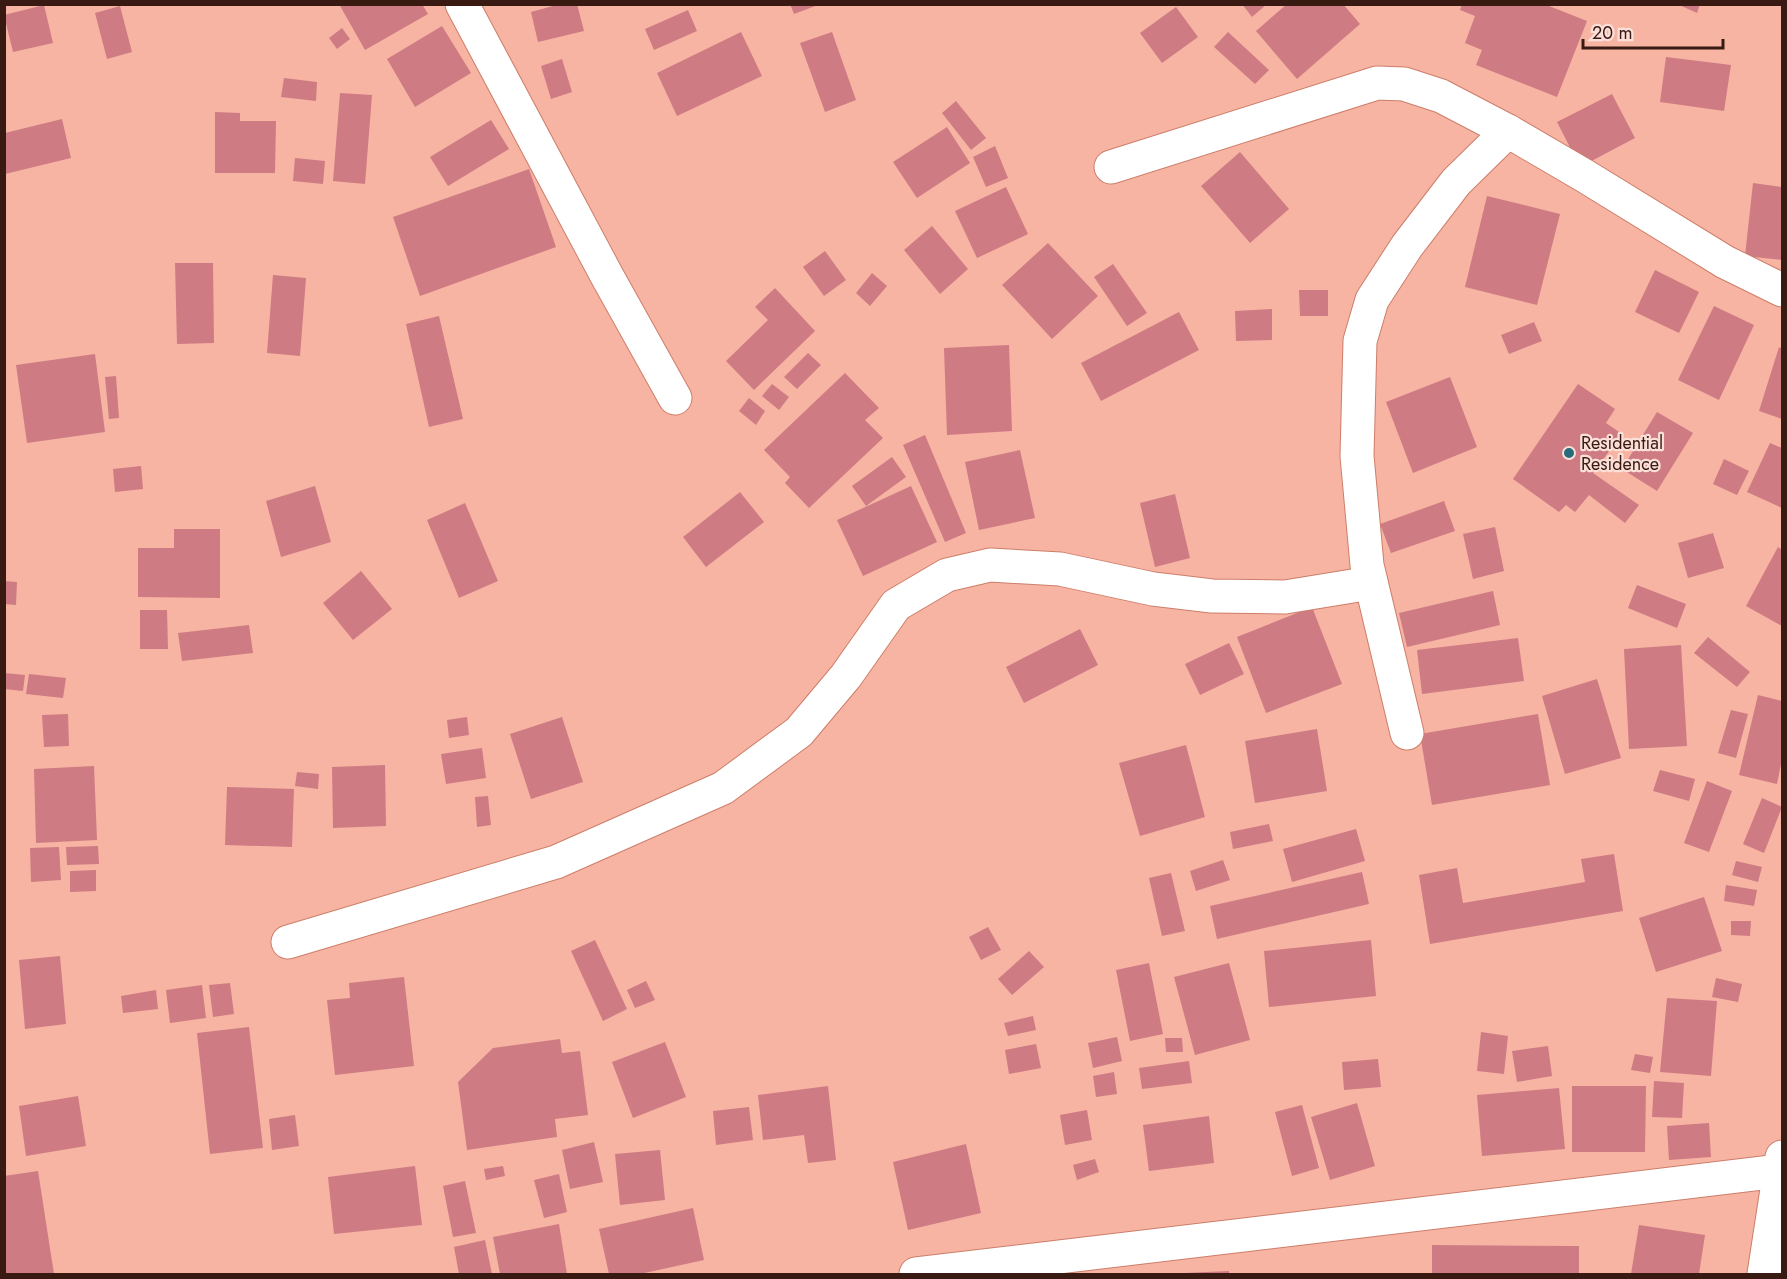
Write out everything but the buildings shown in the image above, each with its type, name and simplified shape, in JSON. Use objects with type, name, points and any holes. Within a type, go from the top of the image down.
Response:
[{"type":"street","points":[[462,4],[675,398]]},
{"type":"street","points":[[1111,167],[1377,83],[1404,84],[1441,96],[1508,131],[1725,262],[1782,290]]},
{"type":"street","points":[[1407,733],[1367,565],[1357,456],[1360,341],[1372,300],[1407,246],[1456,182],[1508,131]]},
{"type":"street","points":[[288,942],[556,862],[723,788],[799,732],[846,676],[896,605],[947,574],[990,565],[1060,569],[1153,588],[1212,596],[1285,597],[1371,583]]},
{"type":"street","points":[[916,1275],[1781,1164],[1764,1275]]},
{"type":"place","name":"Residential Residence","points":[[1569,453]]}]
